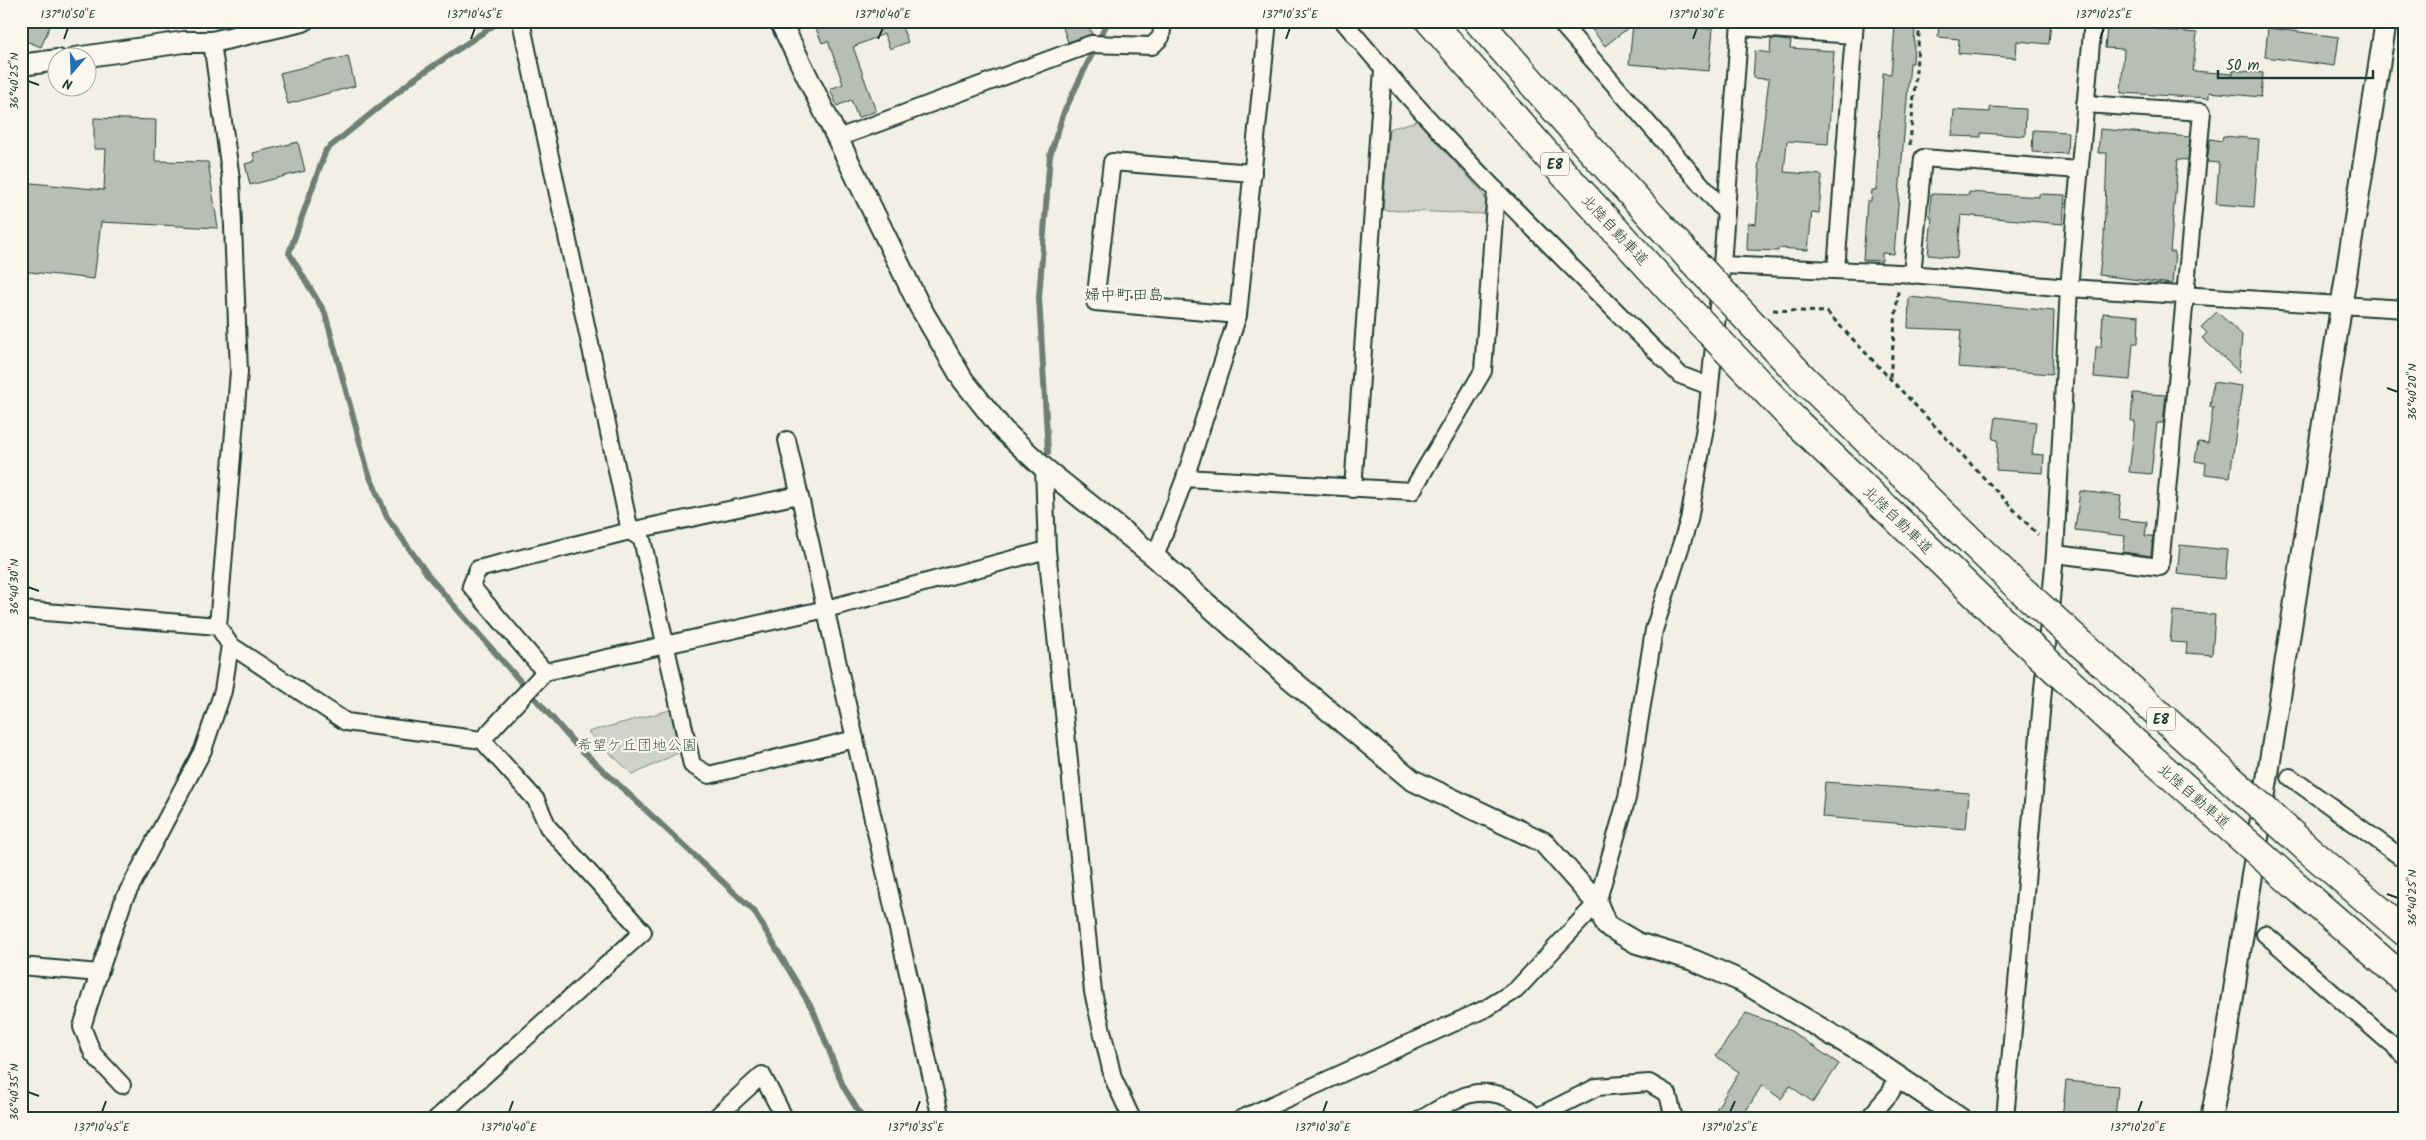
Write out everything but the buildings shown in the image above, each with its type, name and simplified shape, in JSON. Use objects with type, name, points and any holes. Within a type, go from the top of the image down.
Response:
[{"type":"highway","name":"北陸自動車道","points":[[1430,21],[1555,164],[1683,304],[1794,421],[2003,621],[2148,756],[2405,980]]},
{"type":"highway","name":"E8","points":[[1478,21],[1583,141],[1803,378],[2015,584],[2162,719],[2310,851],[2405,932]]},
{"type":"street","points":[[98,55],[184,42],[212,42],[303,21]]},
{"type":"street","points":[[521,21],[630,531],[642,539],[692,765],[709,775],[855,739]]},
{"type":"street","points":[[780,21],[920,307],[964,380],[1003,430],[1044,468],[1155,558],[1287,676],[1412,780],[1543,842],[1597,903],[1606,925],[1637,943],[1693,960],[1741,981],[1866,1055],[1961,1119]]},
{"type":"street","points":[[838,138],[1091,44],[1152,46],[1161,37],[1163,21]]},
{"type":"street","points":[[1155,558],[1185,478],[1238,315],[1268,21]]},
{"type":"street","points":[[1343,21],[1383,70],[1496,190],[1680,375],[1710,386]]},
{"type":"street","points":[[1559,21],[1726,213]]},
{"type":"street","points":[[2005,1119],[2055,554],[2069,288],[2093,21]]},
{"type":"street","points":[[2211,1119],[2225,1044],[2386,21]]},
{"type":"street","points":[[1241,1119],[1487,1008],[1516,990],[1597,903],[1627,798],[1654,630],[1689,520],[1710,386],[1722,265],[1740,24],[1854,28],[1836,270]]},
{"type":"street","points":[[212,42],[231,179],[239,371],[218,626],[230,646],[346,722],[482,740],[536,800],[548,827],[644,932],[436,1119]]},
{"type":"street","points":[[21,65],[48,61]]},
{"type":"street","points":[[1353,489],[1383,70]]},
{"type":"street","points":[[2055,554],[2160,567],[2202,112],[2085,104]]},
{"type":"street","points":[[1906,274],[1923,158],[2079,170]]},
{"type":"street","points":[[1238,315],[1095,302],[1112,162],[1253,173]]},
{"type":"street","points":[[1185,478],[1412,491],[1483,371],[1496,190]]},
{"type":"street","points":[[1722,265],[1906,274],[2069,288],[2405,309]]},
{"type":"street","points":[[787,440],[941,1119]]},
{"type":"street","points":[[1044,468],[1047,550],[1093,992],[1114,1078],[1132,1119]]},
{"type":"street","points":[[545,672],[471,586],[478,569],[630,531],[799,495]]},
{"type":"street","points":[[482,740],[545,672],[826,609],[1047,550]]},
{"type":"street","points":[[21,610],[218,626]]},
{"type":"street","points":[[122,1085],[93,1054],[82,1027],[124,899],[203,750],[223,691],[230,646]]},
{"type":"street","points":[[2290,777],[2405,860]]},
{"type":"street","points":[[2265,934],[2405,1056]]},
{"type":"street","points":[[21,966],[99,973]]},
{"type":"street","points":[[714,1119],[762,1075],[785,1119]]},
{"type":"street","points":[[1868,1119],[1891,1092],[1896,1076]]},
{"type":"street","points":[[1421,1119],[1470,1094],[1496,1094],[1513,1099],[1537,1118],[1597,1087],[1649,1083],[1668,1094],[1674,1119]]},
{"type":"path","points":[[1920,21],[1909,157],[1923,158]]},
{"type":"path","points":[[1890,377],[1906,274]]},
{"type":"path","points":[[1766,310],[1827,312],[2055,554]]},
{"type":"green space","points":[[1417,121],[1483,193],[1486,202],[1484,214],[1383,210],[1389,129]]},
{"type":"green space","name":"希望ケ丘団地公園","points":[[670,710],[680,752],[633,775],[588,732]]},
{"type":"waterway","points":[[500,21],[414,79],[326,150],[289,253],[325,313],[368,472],[387,517],[430,578],[575,744],[754,911],[814,1012],[843,1086],[863,1119]]},
{"type":"waterway","points":[[1048,452],[1039,297],[1050,155],[1064,112],[1108,21]]},
{"type":"district","name":"婦中町田島","points":[[1124,294]]}]
